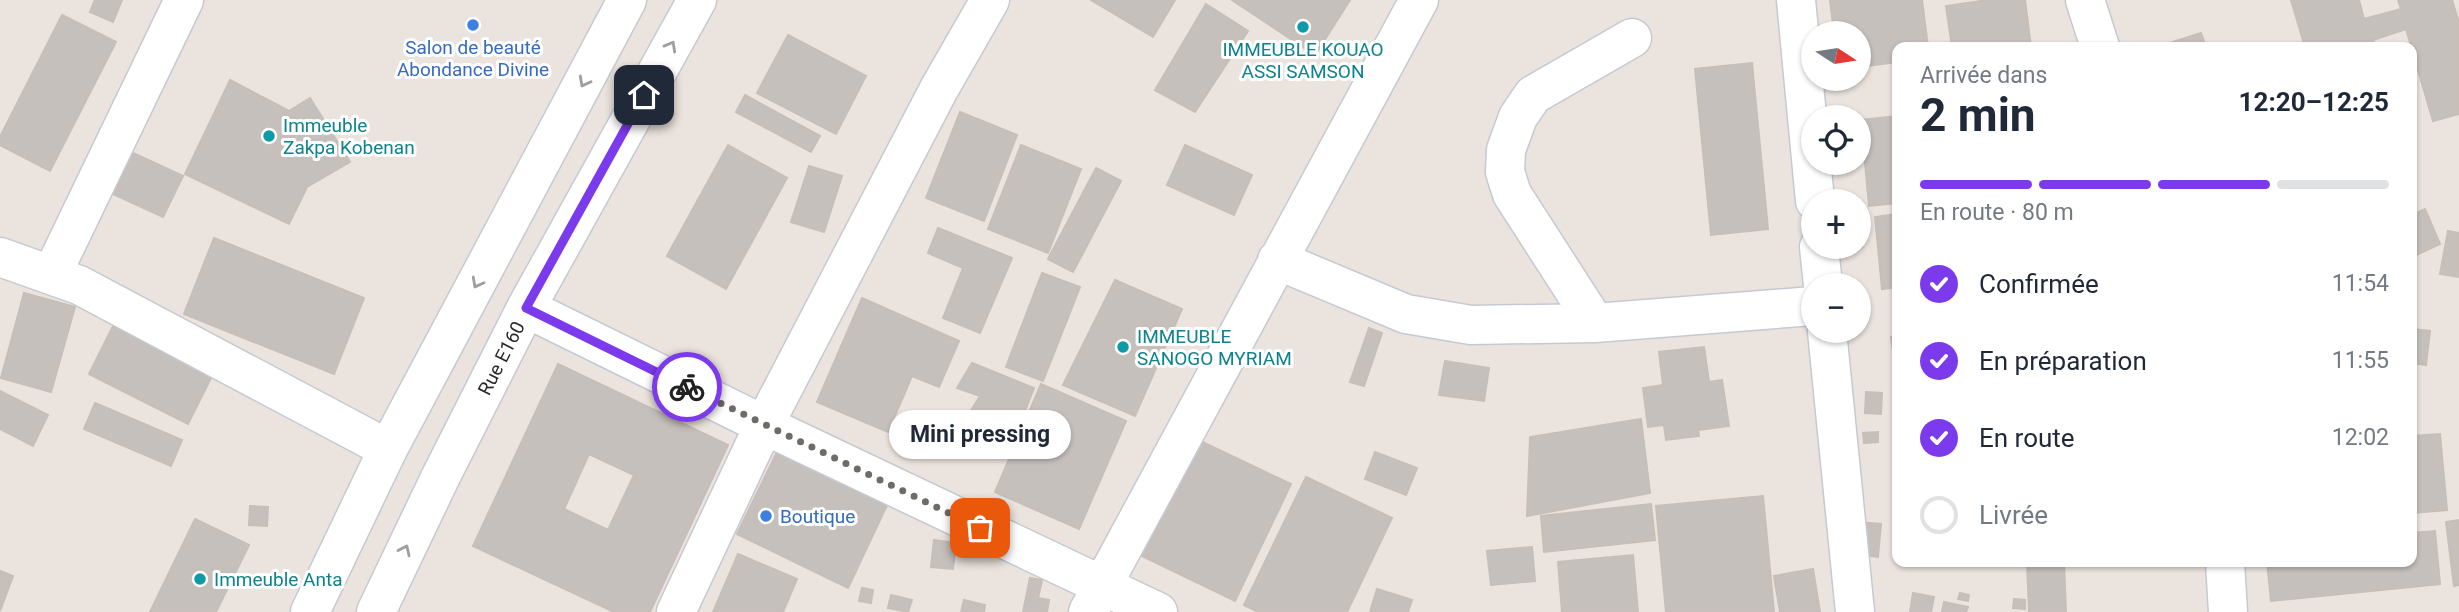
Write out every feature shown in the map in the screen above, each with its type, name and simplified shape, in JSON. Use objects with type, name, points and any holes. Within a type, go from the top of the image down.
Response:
[{"type":"street","points":[[52,274],[184,0]]},
{"type":"street","points":[[310,612],[388,449],[627,0]]},
{"type":"street","name":"Rue E160","points":[[376,612],[441,475],[526,308],[697,0]]},
{"type":"street","points":[[676,612],[764,425],[939,89],[990,0]]},
{"type":"street","points":[[1094,599],[1419,0]]},
{"type":"street","points":[[1796,0],[1814,189]]},
{"type":"street","points":[[2085,0],[2098,42]]},
{"type":"street","points":[[1595,323],[1512,194],[1505,172],[1506,150],[1518,117],[1534,95],[1632,38]]},
{"type":"street","points":[[0,257],[79,285],[388,449]]},
{"type":"street","points":[[1277,260],[1406,314],[1471,325],[1595,323],[1801,307]]},
{"type":"street","points":[[526,308],[764,425],[1094,599],[1158,612]]},
{"type":"street","points":[[1828,343],[1855,612]]},
{"type":"street","points":[[2225,567],[2228,612]]},
{"type":"building","points":[[95,0],[122,0],[113,22],[90,12]]},
{"type":"building","points":[[1091,0],[1175,0],[1153,37]]},
{"type":"building","name":"IMMEUBLE KOUAO ASSI SAMSON","points":[[1232,0],[1350,0],[1315,55]]},
{"type":"building","points":[[1830,0],[1922,0],[1927,42],[1892,42],[1892,63],[1871,65],[1871,21],[1833,21]]},
{"type":"building","points":[[1988,0],[2025,0],[2030,42],[1951,42],[1946,6]]},
{"type":"building","points":[[2291,0],[2359,0],[2364,19],[2401,9],[2398,0],[2452,0],[2459,23],[2459,114],[2433,121],[2417,66],[2417,42],[2410,42],[2406,29],[2374,42],[2304,42]]},
{"type":"building","points":[[1206,4],[1248,31],[1195,112],[1155,90]]},
{"type":"building","points":[[62,15],[116,42],[50,171],[0,145],[0,137]]},
{"type":"building","points":[[2201,33],[2204,42],[2173,42]]},
{"type":"building","points":[[788,35],[866,76],[836,134],[757,93]]},
{"type":"building","points":[[1752,63],[1768,229],[1711,235],[1695,69]]},
{"type":"building","name":"Immeuble Zakpa Kobenan","points":[[230,80],[289,111],[310,98],[350,162],[307,187],[289,224],[185,174]]},
{"type":"building","points":[[745,95],[820,136],[811,152],[736,112]]},
{"type":"building","points":[[960,112],[1017,135],[984,221],[926,198]]},
{"type":"building","points":[[1892,117],[1892,204],[1871,206],[1871,189],[1867,189],[1866,175],[1871,175],[1871,119]]},
{"type":"building","points":[[728,145],[787,178],[726,289],[667,256]]},
{"type":"building","points":[[1021,145],[1081,169],[1048,253],[988,229]]},
{"type":"building","points":[[1185,145],[1252,175],[1234,215],[1167,185]]},
{"type":"building","points":[[133,153],[183,176],[163,217],[113,194]]},
{"type":"building","points":[[809,166],[842,176],[824,232],[791,222]]},
{"type":"building","points":[[1096,168],[1121,181],[1073,272],[1048,259]]},
{"type":"building","points":[[2425,209],[2440,244],[2417,255],[2417,213]]},
{"type":"building","points":[[1892,215],[1892,288],[1882,289],[1875,217]]},
{"type":"building","points":[[938,228],[1012,258],[980,333],[943,318],[963,268],[928,253]]},
{"type":"building","points":[[2448,231],[2459,233],[2459,277],[2440,274]]},
{"type":"building","points":[[214,238],[364,298],[334,374],[184,314]]},
{"type":"building","points":[[1042,273],[1080,287],[1043,381],[1006,367]]},
{"type":"building","name":"IMMEUBLE SANOGO MYRIAM","points":[[1115,280],[1182,309],[1135,416],[1063,385]]},
{"type":"building","points":[[24,293],[75,307],[51,392],[1,378]]},
{"type":"building","points":[[862,298],[959,341],[939,387],[912,376],[888,432],[817,402]]},
{"type":"building","points":[[113,326],[212,376],[188,424],[89,374]]},
{"type":"building","points":[[1369,328],[1382,333],[1364,386],[1350,382]]},
{"type":"building","points":[[2417,330],[2430,331],[2426,365],[2417,364]]},
{"type":"building","points":[[1704,347],[1709,382],[1722,380],[1729,426],[1698,430],[1699,436],[1666,440],[1664,425],[1648,427],[1643,388],[1663,385],[1659,352]]},
{"type":"building","points":[[1445,361],[1489,368],[1484,401],[1439,395]]},
{"type":"building","points":[[972,363],[1034,388],[1019,426],[1013,425],[998,446],[960,428],[980,396],[957,388]]},
{"type":"building","points":[[558,364],[728,445],[650,612],[614,612],[473,546]],"holes":[[[589,454],[634,475],[608,530],[564,509]]]},
{"type":"building","points":[[1041,384],[1126,421],[1079,529],[995,492]]},
{"type":"building","points":[[0,391],[48,415],[33,446],[0,429]]},
{"type":"building","points":[[1866,392],[1882,393],[1881,414],[1865,413]]},
{"type":"building","points":[[95,403],[182,440],[171,466],[84,429]]},
{"type":"building","points":[[1641,419],[1650,493],[1527,516],[1530,437]]},
{"type":"building","points":[[1878,432],[1878,442],[1864,443],[1863,433]]},
{"type":"building","points":[[2440,434],[2447,510],[2417,513],[2417,436]]},
{"type":"building","points":[[1196,439],[1291,484],[1235,601],[1140,555]]},
{"type":"building","points":[[778,450],[888,503],[848,588],[737,534]]},
{"type":"building","points":[[1375,452],[1417,468],[1406,495],[1365,479]]},
{"type":"building","points":[[1306,477],[1392,518],[1347,612],[1258,612],[1244,605]]},
{"type":"building","points":[[1763,496],[1774,612],[1666,612],[1656,506]]},
{"type":"building","points":[[1651,504],[1655,540],[1544,552],[1541,516]]},
{"type":"building","points":[[250,506],[268,507],[267,526],[249,525]]},
{"type":"building","name":"Immeuble Anta","points":[[195,519],[249,545],[216,612],[150,612]]},
{"type":"building","points":[[2459,520],[2459,585],[2454,586],[2446,522]]},
{"type":"building","points":[[1857,522],[1881,524],[1878,557],[1853,554]]},
{"type":"building","points":[[2435,531],[2440,584],[2271,601],[2268,567],[2417,567],[2417,533]]},
{"type":"building","points":[[934,540],[956,543],[953,569],[931,567]]},
{"type":"building","points":[[1532,547],[1535,581],[1491,585],[1487,551]]},
{"type":"building","points":[[738,554],[797,579],[783,612],[713,612]]},
{"type":"building","points":[[1633,555],[1638,612],[1562,612],[1558,562]]},
{"type":"building","points":[[2027,567],[2064,567],[2066,612],[2029,612]]},
{"type":"building","points":[[1813,569],[1820,612],[1780,612],[1774,576]]},
{"type":"building","points":[[0,571],[13,576],[0,611]]},
{"type":"building","points":[[1030,578],[1042,580],[1038,598],[1049,600],[1047,612],[1023,612]]},
{"type":"building","points":[[862,588],[873,590],[871,603],[859,601]]},
{"type":"building","points":[[1377,589],[1412,600],[1408,612],[1370,612]]},
{"type":"building","points":[[1913,593],[1934,597],[1931,612],[1910,612]]},
{"type":"building","points":[[1960,593],[1969,595],[1968,601],[1958,599]]},
{"type":"building","points":[[891,595],[912,600],[908,612],[888,608]]},
{"type":"building","points":[[2014,599],[2025,600],[2025,609],[2013,608]]},
{"type":"building","points":[[964,600],[985,605],[984,612],[961,612]]},
{"type":"building","points":[[1944,602],[1968,607],[1966,612],[1942,612]]},
{"type":"way so far","points":[[687,387],[980,528]]},
{"type":"place","name":"Salon de beauté Abondance Divine","points":[[473,25]]},
{"type":"place","name":"IMMEUBLE KOUAO ASSI SAMSON","points":[[1303,27]]},
{"type":"place","name":"Immeuble Zakpa Kobenan","points":[[269,136]]},
{"type":"place","name":"IMMEUBLE SANOGO MYRIAM","points":[[1123,347]]},
{"type":"place","name":"Boutique","points":[[766,516]]},
{"type":"place","name":"Mini pressing","points":[[980,528]]},
{"type":"place","name":"Immeuble Anta","points":[[200,579]]},
{"type":"route","points":[[644,95],[526,308],[687,387]]}]
